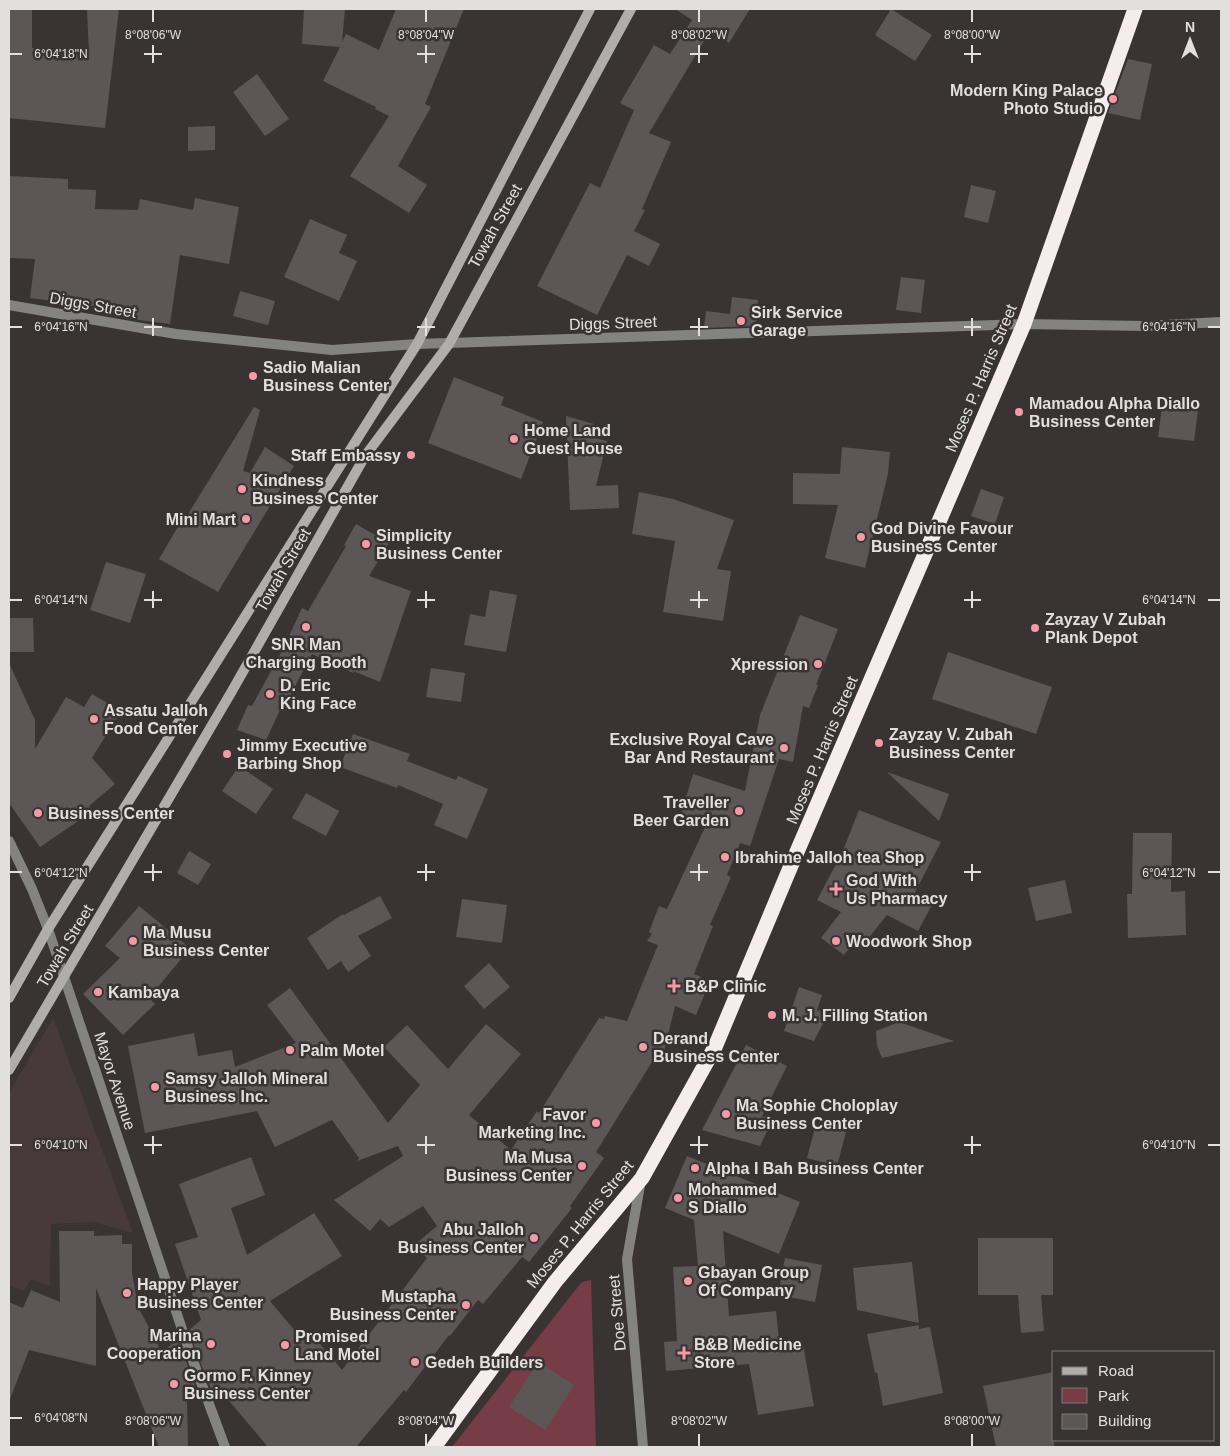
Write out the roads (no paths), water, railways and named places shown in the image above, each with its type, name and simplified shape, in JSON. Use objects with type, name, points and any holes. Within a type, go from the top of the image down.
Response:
[{"type":"highway","name":"Moses P. Harris Street","points":[[434,1447],[555,1282],[642,1178],[715,1047],[1024,324],[1135,9]]},
{"type":"street","name":"Towah Street","points":[[9,998],[48,929],[417,344],[590,9]]},
{"type":"street","name":"Towah Street","points":[[9,1070],[227,699],[366,456],[448,344],[631,9]]},
{"type":"street","name":"Diggs Street","points":[[9,305],[176,334],[332,350],[417,344],[1024,324],[1145,326],[1221,322]]},
{"type":"street","name":"Mayor Avenue","points":[[9,840],[32,888],[65,976],[188,1350],[225,1447]]},
{"type":"street","name":"Doe Street","points":[[642,1178],[627,1259],[643,1447]]},
{"type":"place","name":"Modern King Palace Photo Studio","points":[[1113,99]]},
{"type":"place","name":"Sirk Service Garage","points":[[741,321]]},
{"type":"place","name":"Sadio Malian Business Center","points":[[253,376]]},
{"type":"place","name":"Mamadou Alpha Diallo Business Center","points":[[1019,412]]},
{"type":"place","name":"Home Land Guest House","points":[[514,439]]},
{"type":"place","name":"Staff Embassy","points":[[411,455]]},
{"type":"place","name":"Kindness Business Center","points":[[242,489]]},
{"type":"place","name":"Mini Mart","points":[[246,519]]},
{"type":"place","name":"God Divine Favour Business Center","points":[[861,537]]},
{"type":"place","name":"Simplicity Business Center","points":[[366,544]]},
{"type":"place","name":"SNR Man Charging Booth","points":[[306,627]]},
{"type":"place","name":"Zayzay V Zubah Plank Depot","points":[[1035,628]]},
{"type":"place","name":"Xpression","points":[[818,664]]},
{"type":"place","name":"D. Eric King Face","points":[[270,694]]},
{"type":"place","name":"Assatu Jalloh Food Center","points":[[94,719]]},
{"type":"place","name":"Zayzay V. Zubah Business Center","points":[[879,743]]},
{"type":"place","name":"Exclusive Royal Cave Bar And Restaurant","points":[[784,748]]},
{"type":"place","name":"Jimmy Executive Barbing Shop","points":[[227,754]]},
{"type":"place","name":"Traveller Beer Garden","points":[[739,811]]},
{"type":"place","name":"Business Center","points":[[38,813]]},
{"type":"place","name":"Ibrahime Jalloh tea Shop","points":[[725,857]]},
{"type":"place","name":"God With Us Pharmacy","points":[[836,889]]},
{"type":"place","name":"Ma Musu Business Center","points":[[133,941]]},
{"type":"place","name":"Woodwork Shop","points":[[836,941]]},
{"type":"place","name":"B&P Clinic","points":[[674,986]]},
{"type":"place","name":"Kambaya","points":[[98,992]]},
{"type":"place","name":"M. J. Filling Station","points":[[772,1015]]},
{"type":"place","name":"Derand Business Center","points":[[643,1047]]},
{"type":"place","name":"Palm Motel","points":[[290,1050]]},
{"type":"place","name":"Samsy Jalloh Mineral Business Inc.","points":[[155,1087]]},
{"type":"place","name":"Ma Sophie Choloplay Business Center","points":[[726,1114]]},
{"type":"place","name":"Favor Marketing Inc.","points":[[596,1123]]},
{"type":"place","name":"Ma Musa Business Center","points":[[582,1166]]},
{"type":"place","name":"Alpha I Bah Business Center","points":[[695,1168]]},
{"type":"place","name":"Mohammed S Diallo","points":[[678,1198]]},
{"type":"place","name":"Abu Jalloh Business Center","points":[[534,1238]]},
{"type":"place","name":"Gbayan Group Of Company","points":[[688,1281]]},
{"type":"place","name":"Happy Player Business Center","points":[[127,1293]]},
{"type":"place","name":"Mustapha Business Center","points":[[466,1305]]},
{"type":"place","name":"Marina Cooperation","points":[[211,1344]]},
{"type":"place","name":"Promised Land Motel","points":[[285,1345]]},
{"type":"place","name":"B&B Medicine Store","points":[[684,1353]]},
{"type":"place","name":"Gedeh Builders","points":[[415,1362]]},
{"type":"place","name":"Gormo F. Kinney Business Center","points":[[174,1384]]}]
